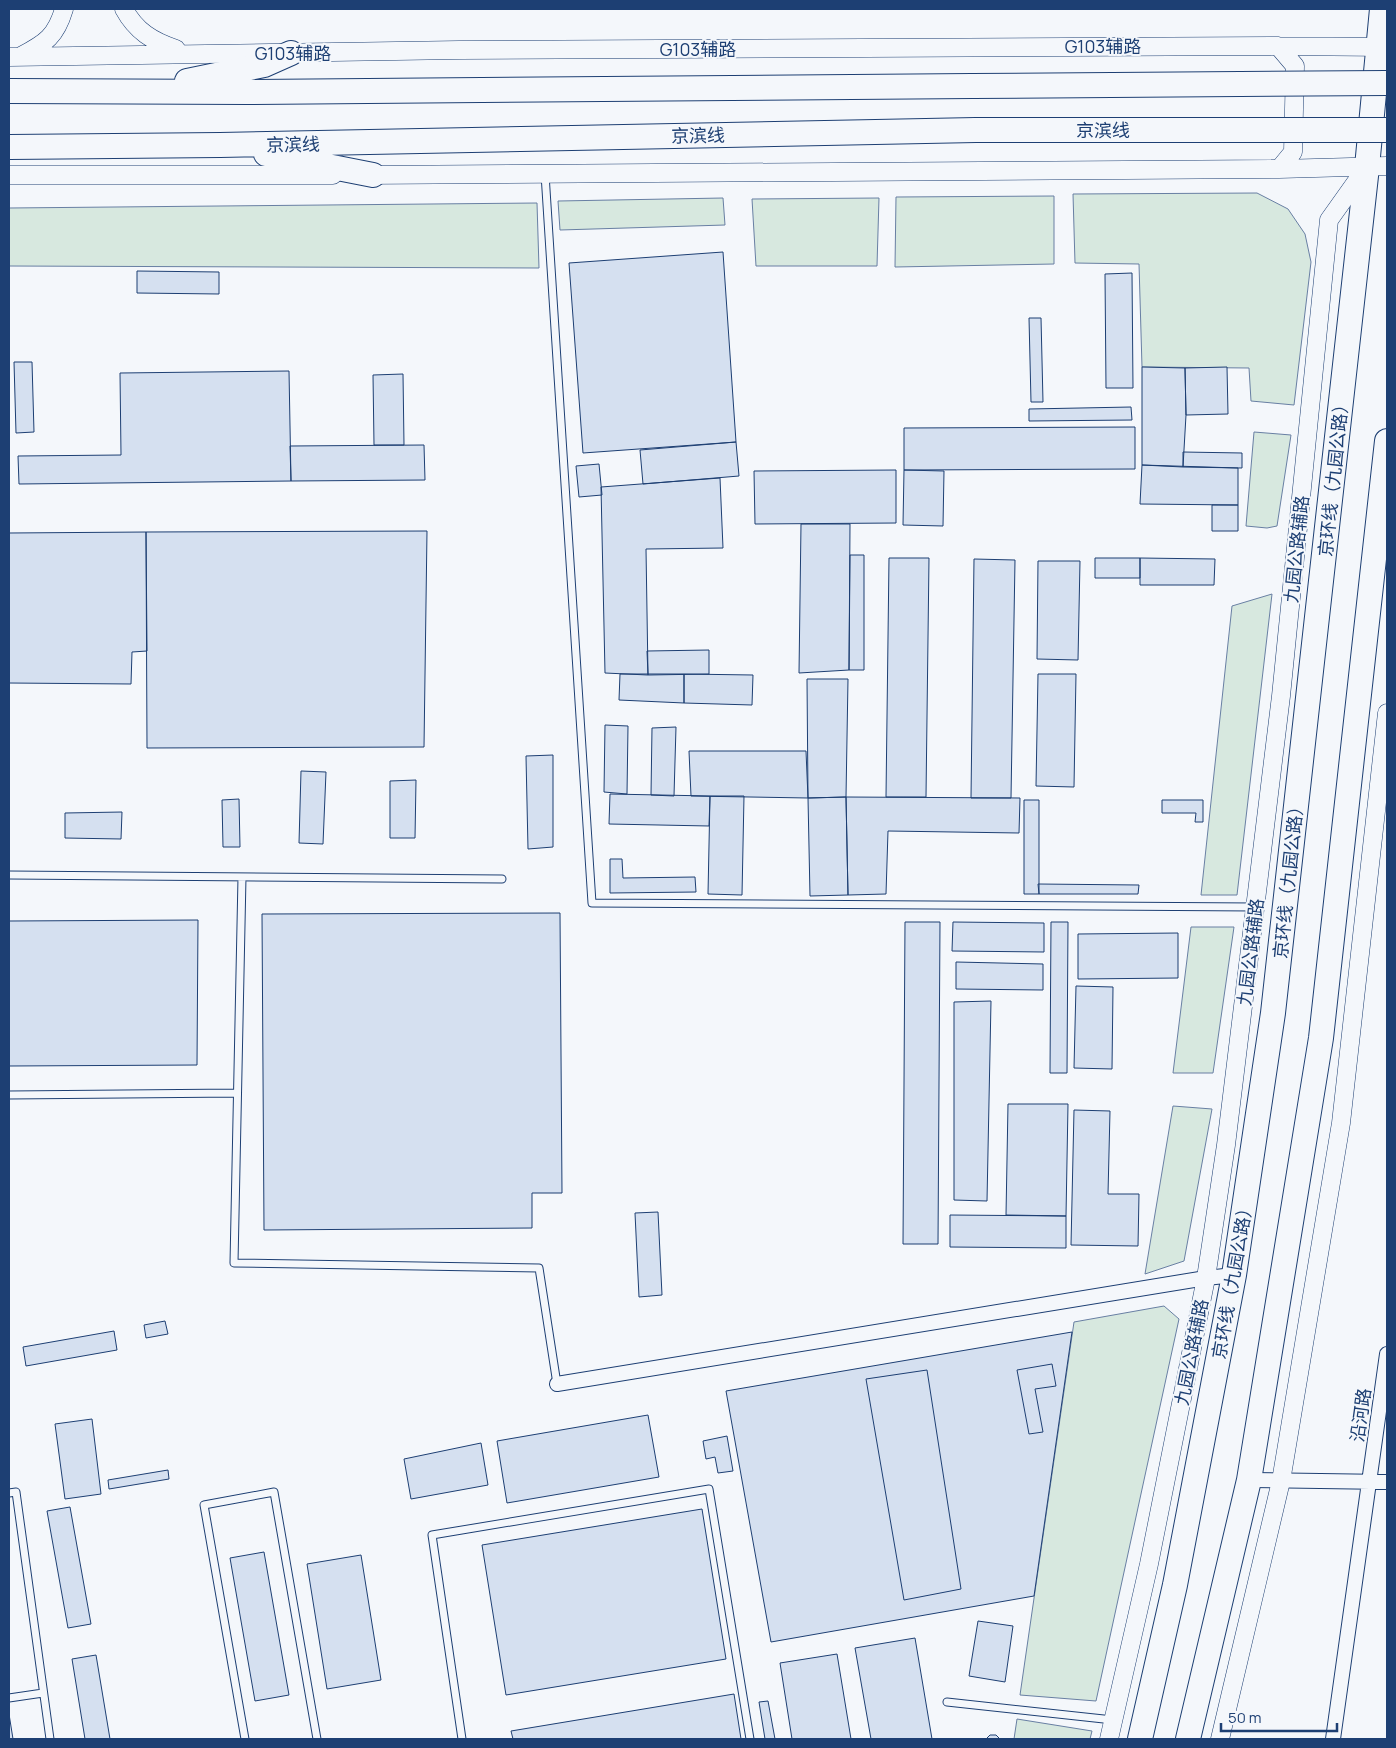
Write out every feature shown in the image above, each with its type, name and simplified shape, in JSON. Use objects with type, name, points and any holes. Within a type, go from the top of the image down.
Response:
[{"type":"highway","name":"京环线（九园公路）","points":[[1140,1739],[1175,1586],[1234,1275],[1273,1012],[1377,167],[1383,47],[1382,9]]},
{"type":"highway","points":[[145,90],[264,65],[291,53]]},
{"type":"highway","points":[[9,91],[1387,83]]},
{"type":"highway","name":"京滨线","points":[[9,147],[220,145],[976,130],[1387,130]]},
{"type":"highway","points":[[220,145],[373,175]]},
{"type":"highway","points":[[1188,1739],[1249,1480],[1321,1038],[1387,441]]},
{"type":"street","points":[[14,57],[51,38],[60,24],[64,9]]},
{"type":"street","points":[[124,9],[131,22],[144,35],[158,43],[185,53]]},
{"type":"street","points":[[1278,46],[1295,66],[1293,152],[1279,169]]},
{"type":"street","name":"G103辅路","points":[[14,57],[185,53],[1278,46],[1383,47]]},
{"type":"street","points":[[9,175],[545,174],[1377,167]]},
{"type":"street","name":"九园公路辅路","points":[[1109,1739],[1149,1564],[1206,1278],[1226,1145],[1281,696],[1329,220],[1377,167]]},
{"type":"street","points":[[1220,1739],[1281,1482],[1341,1123],[1387,714]]},
{"type":"street","points":[[557,1384],[1234,1275]]},
{"type":"street","name":"沿河路","points":[[1333,1739],[1387,1354]]},
{"type":"street","points":[[1249,1480],[1281,1482],[1387,1482]]},
{"type":"lane","points":[[545,174],[592,903],[1255,907]]},
{"type":"lane","points":[[9,875],[502,879]]},
{"type":"lane","points":[[242,877],[234,1263],[539,1268],[557,1384]]},
{"type":"lane","points":[[9,1095],[237,1094]]},
{"type":"lane","points":[[462,1739],[432,1535],[709,1489],[750,1739]]},
{"type":"lane","points":[[9,1493],[16,1492],[50,1739]]},
{"type":"lane","points":[[245,1739],[204,1504],[274,1492],[317,1739]]},
{"type":"lane","points":[[9,1698],[43,1692]]},
{"type":"lane","points":[[947,1702],[1114,1720]]},
{"type":"shaded area","points":[[1257,193],[1288,209],[1305,234],[1311,262],[1294,405],[1251,401],[1249,368],[1142,367],[1139,264],[1075,263],[1073,194]]},
{"type":"shaded area","points":[[1054,196],[1054,264],[895,267],[896,197]]},
{"type":"shaded area","points":[[723,198],[725,225],[560,230],[558,201]]},
{"type":"shaded area","points":[[879,198],[877,266],[756,266],[752,199]]},
{"type":"shaded area","points":[[537,203],[539,268],[9,266],[9,208]]},
{"type":"shaded area","points":[[1254,432],[1291,435],[1277,526],[1267,528],[1246,526]]},
{"type":"shaded area","points":[[1272,594],[1237,895],[1201,895],[1232,606]]},
{"type":"shaded area","points":[[1191,927],[1234,927],[1213,1073],[1173,1073]]},
{"type":"shaded area","points":[[1173,1106],[1212,1109],[1184,1261],[1145,1274]]},
{"type":"shaded area","points":[[1164,1306],[1179,1319],[1096,1701],[1020,1695],[1074,1322]]},
{"type":"shaded area","points":[[1017,1719],[1092,1731],[1090,1739],[1014,1739]]},
{"type":"building","points":[[723,252],[736,442],[583,453],[569,263]]},
{"type":"building","points":[[137,271],[219,272],[219,294],[137,293]]},
{"type":"building","points":[[1132,273],[1133,388],[1106,388],[1105,274]]},
{"type":"building","points":[[1029,318],[1041,318],[1043,402],[1031,402]]},
{"type":"building","points":[[14,362],[32,362],[34,432],[16,433]]},
{"type":"building","points":[[1142,367],[1185,368],[1186,415],[1183,467],[1142,465]]},
{"type":"building","points":[[1227,367],[1228,414],[1186,415],[1185,368]]},
{"type":"building","points":[[289,371],[291,481],[19,484],[18,456],[121,455],[120,373]]},
{"type":"building","points":[[403,374],[404,445],[374,445],[373,375]]},
{"type":"building","points":[[1131,407],[1132,420],[1029,421],[1029,409]]},
{"type":"building","points":[[1135,427],[1135,469],[904,470],[904,428]]},
{"type":"building","points":[[736,442],[739,476],[643,484],[640,450]]},
{"type":"building","points":[[424,445],[425,480],[291,481],[290,446]]},
{"type":"building","points":[[1183,452],[1242,453],[1242,468],[1183,467]]},
{"type":"building","points":[[599,464],[602,495],[579,497],[576,466]]},
{"type":"building","points":[[1142,465],[1238,468],[1238,505],[1140,504]]},
{"type":"building","points":[[896,470],[896,523],[755,524],[754,471]]},
{"type":"building","points":[[904,470],[944,471],[943,526],[903,525]]},
{"type":"building","points":[[720,478],[723,548],[646,549],[648,675],[605,673],[601,487]]},
{"type":"building","points":[[1212,505],[1238,505],[1238,531],[1212,531]]},
{"type":"building","points":[[801,524],[850,524],[849,670],[799,673]]},
{"type":"building","points":[[427,531],[424,747],[147,748],[146,532]]},
{"type":"building","points":[[146,532],[147,651],[132,652],[131,684],[9,683],[9,533]]},
{"type":"building","points":[[850,555],[864,555],[864,670],[849,670]]},
{"type":"building","points":[[889,558],[929,558],[926,797],[886,797]]},
{"type":"building","points":[[1095,558],[1140,558],[1140,578],[1095,578]]},
{"type":"building","points":[[1140,558],[1215,559],[1214,585],[1140,585]]},
{"type":"building","points":[[974,559],[1015,560],[1011,798],[971,798]]},
{"type":"building","points":[[1038,561],[1080,561],[1078,660],[1037,659]]},
{"type":"building","points":[[709,650],[709,674],[648,675],[647,651]]},
{"type":"building","points":[[620,674],[684,674],[684,703],[619,700]]},
{"type":"building","points":[[684,674],[753,675],[752,705],[684,703]]},
{"type":"building","points":[[1038,674],[1076,674],[1074,787],[1036,786]]},
{"type":"building","points":[[807,679],[848,679],[846,797],[808,798]]},
{"type":"building","points":[[605,725],[628,726],[627,794],[604,792]]},
{"type":"building","points":[[676,727],[674,796],[651,795],[652,728]]},
{"type":"building","points":[[689,751],[806,751],[808,798],[691,796]]},
{"type":"building","points":[[553,755],[553,847],[528,849],[526,756]]},
{"type":"building","points":[[301,771],[326,772],[323,844],[299,843]]},
{"type":"building","points":[[416,780],[415,838],[390,838],[390,781]]},
{"type":"building","points":[[610,794],[710,796],[709,826],[609,824]]},
{"type":"building","points":[[710,796],[744,796],[742,895],[708,894]]},
{"type":"building","points":[[846,797],[848,895],[810,896],[808,798]]},
{"type":"building","points":[[846,797],[1020,798],[1019,833],[888,831],[886,894],[848,895]]},
{"type":"building","points":[[239,799],[240,847],[223,847],[222,800]]},
{"type":"building","points":[[1024,800],[1039,800],[1039,894],[1024,894]]},
{"type":"building","points":[[1162,800],[1203,800],[1203,822],[1195,822],[1196,813],[1162,813]]},
{"type":"building","points":[[122,812],[121,839],[65,838],[65,813]]},
{"type":"building","points":[[610,859],[622,859],[623,878],[695,877],[696,892],[610,893]]},
{"type":"building","points":[[1038,884],[1139,885],[1138,894],[1039,894]]},
{"type":"building","points":[[560,913],[562,1193],[532,1193],[532,1228],[264,1230],[262,914]]},
{"type":"building","points":[[198,920],[197,1065],[9,1066],[9,921]]},
{"type":"building","points":[[905,922],[940,922],[938,1244],[903,1244]]},
{"type":"building","points":[[953,922],[1044,923],[1044,952],[952,951]]},
{"type":"building","points":[[1051,922],[1068,922],[1067,1073],[1050,1073]]},
{"type":"building","points":[[1178,933],[1178,978],[1078,979],[1078,934]]},
{"type":"building","points":[[956,962],[1043,964],[1043,990],[956,989]]},
{"type":"building","points":[[1076,986],[1113,987],[1112,1069],[1074,1068]]},
{"type":"building","points":[[991,1001],[987,1201],[954,1200],[954,1002]]},
{"type":"building","points":[[1008,1104],[1068,1104],[1066,1216],[1006,1215]]},
{"type":"building","points":[[1074,1110],[1110,1111],[1108,1194],[1139,1194],[1138,1246],[1071,1245]]},
{"type":"building","points":[[658,1212],[662,1295],[639,1297],[635,1213]]},
{"type":"building","points":[[950,1215],[1066,1216],[1066,1248],[950,1247]]},
{"type":"building","points":[[165,1321],[168,1334],[146,1338],[144,1325]]},
{"type":"building","points":[[114,1331],[117,1350],[26,1366],[23,1347]]},
{"type":"building","points":[[1072,1332],[1034,1596],[771,1642],[726,1391]]},
{"type":"building","points":[[1052,1364],[1056,1386],[1035,1389],[1043,1432],[1029,1434],[1017,1370]]},
{"type":"building","points":[[927,1370],[961,1589],[904,1600],[866,1379]]},
{"type":"building","points":[[648,1415],[659,1477],[507,1503],[497,1441]]},
{"type":"building","points":[[92,1419],[101,1494],[65,1499],[55,1424]]},
{"type":"building","points":[[727,1436],[733,1471],[718,1473],[715,1457],[706,1459],[703,1441]]},
{"type":"building","points":[[481,1443],[488,1485],[411,1499],[404,1459]]},
{"type":"building","points":[[168,1470],[169,1479],[109,1489],[108,1480]]},
{"type":"building","points":[[70,1507],[91,1624],[68,1628],[47,1511]]},
{"type":"building","points":[[702,1509],[726,1659],[506,1695],[482,1545]]},
{"type":"building","points":[[264,1552],[289,1695],[255,1701],[230,1558]]},
{"type":"building","points":[[361,1555],[381,1680],[327,1689],[307,1564]]},
{"type":"building","points":[[978,1621],[1013,1626],[1005,1682],[969,1676]]},
{"type":"building","points":[[915,1638],[932,1739],[871,1739],[855,1648]]},
{"type":"building","points":[[837,1654],[851,1739],[792,1739],[780,1663]]},
{"type":"building","points":[[96,1655],[110,1739],[85,1739],[72,1659]]},
{"type":"building","points":[[734,1694],[741,1739],[513,1739],[511,1731]]},
{"type":"building","points":[[768,1701],[775,1739],[765,1739],[759,1702]]},
{"type":"building","points":[[9,1714],[13,1739],[9,1739]]},
{"type":"building","points":[[990,1735],[996,1735],[1000,1739],[986,1739]]}]
